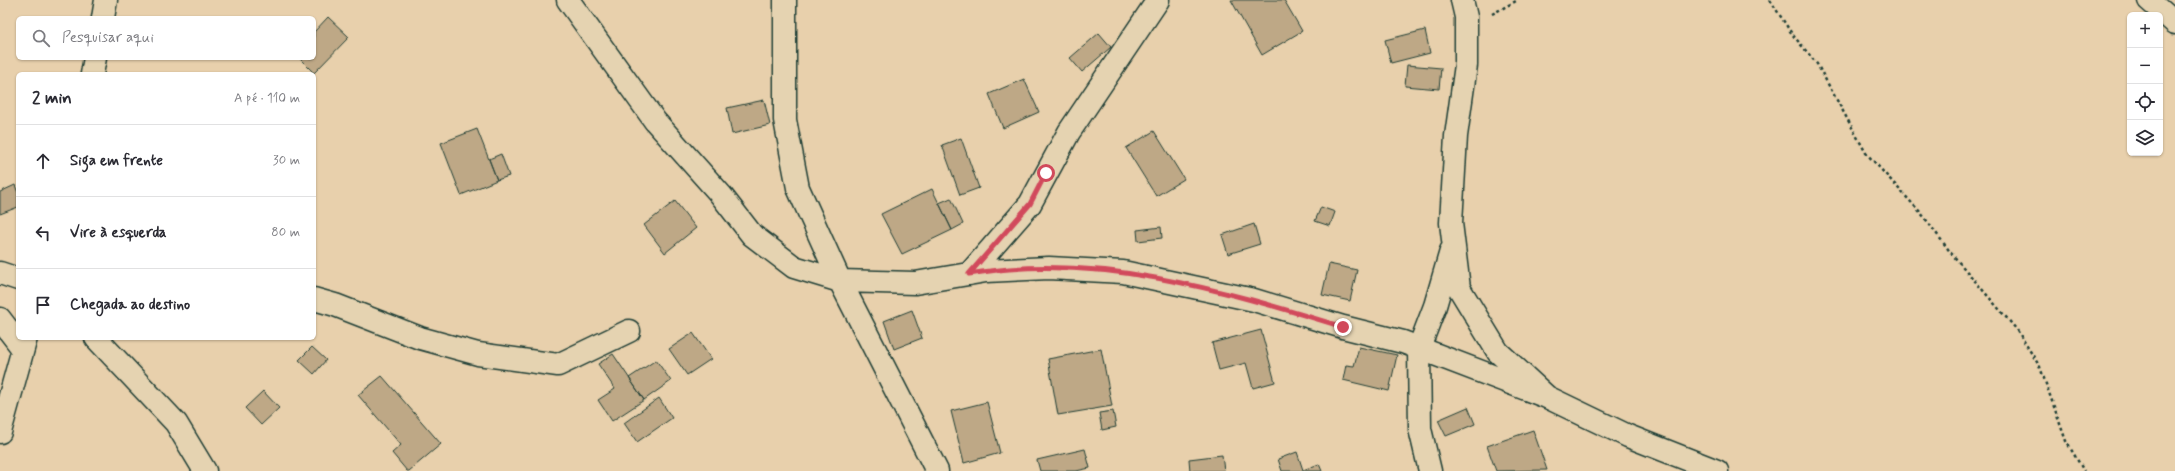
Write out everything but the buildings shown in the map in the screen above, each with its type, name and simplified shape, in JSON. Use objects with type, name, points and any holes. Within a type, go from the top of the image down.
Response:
[{"type":"street","points":[[103,16],[106,0]]},
{"type":"street","points":[[568,0],[655,122],[721,195],[752,235],[794,267],[840,281],[915,283],[986,271],[1049,268],[1123,272],[1254,300],[1419,348],[1547,397],[1628,436],[1717,471]]},
{"type":"street","points":[[785,0],[785,120],[790,155],[798,188],[840,281],[937,471]]},
{"type":"street","points":[[969,274],[1030,204],[1069,132],[1158,0]]},
{"type":"street","points":[[1462,0],[1466,17],[1466,65],[1456,136],[1451,223],[1458,288],[1498,352],[1547,397]]},
{"type":"street","points":[[2149,0],[2175,23]]},
{"type":"street","points":[[92,72],[95,60]]},
{"type":"street","points":[[1430,471],[1420,429],[1419,348],[1435,306],[1453,242]]},
{"type":"street","points":[[0,273],[16,278]]},
{"type":"street","points":[[316,300],[335,305],[420,338],[478,354],[558,365],[629,331]]},
{"type":"street","points":[[0,319],[16,335]]},
{"type":"street","points":[[98,340],[176,423],[204,471]]},
{"type":"street","points":[[0,432],[25,344]]},
{"type":"path","points":[[1770,0],[1792,34],[1817,64],[1866,153],[1921,213],[1951,253],[2016,330],[2040,367],[2066,441],[2084,471]]},
{"type":"route","points":[[1046,173],[1030,204],[969,274],[986,271],[1049,268],[1123,272],[1254,300],[1343,327]]}]
